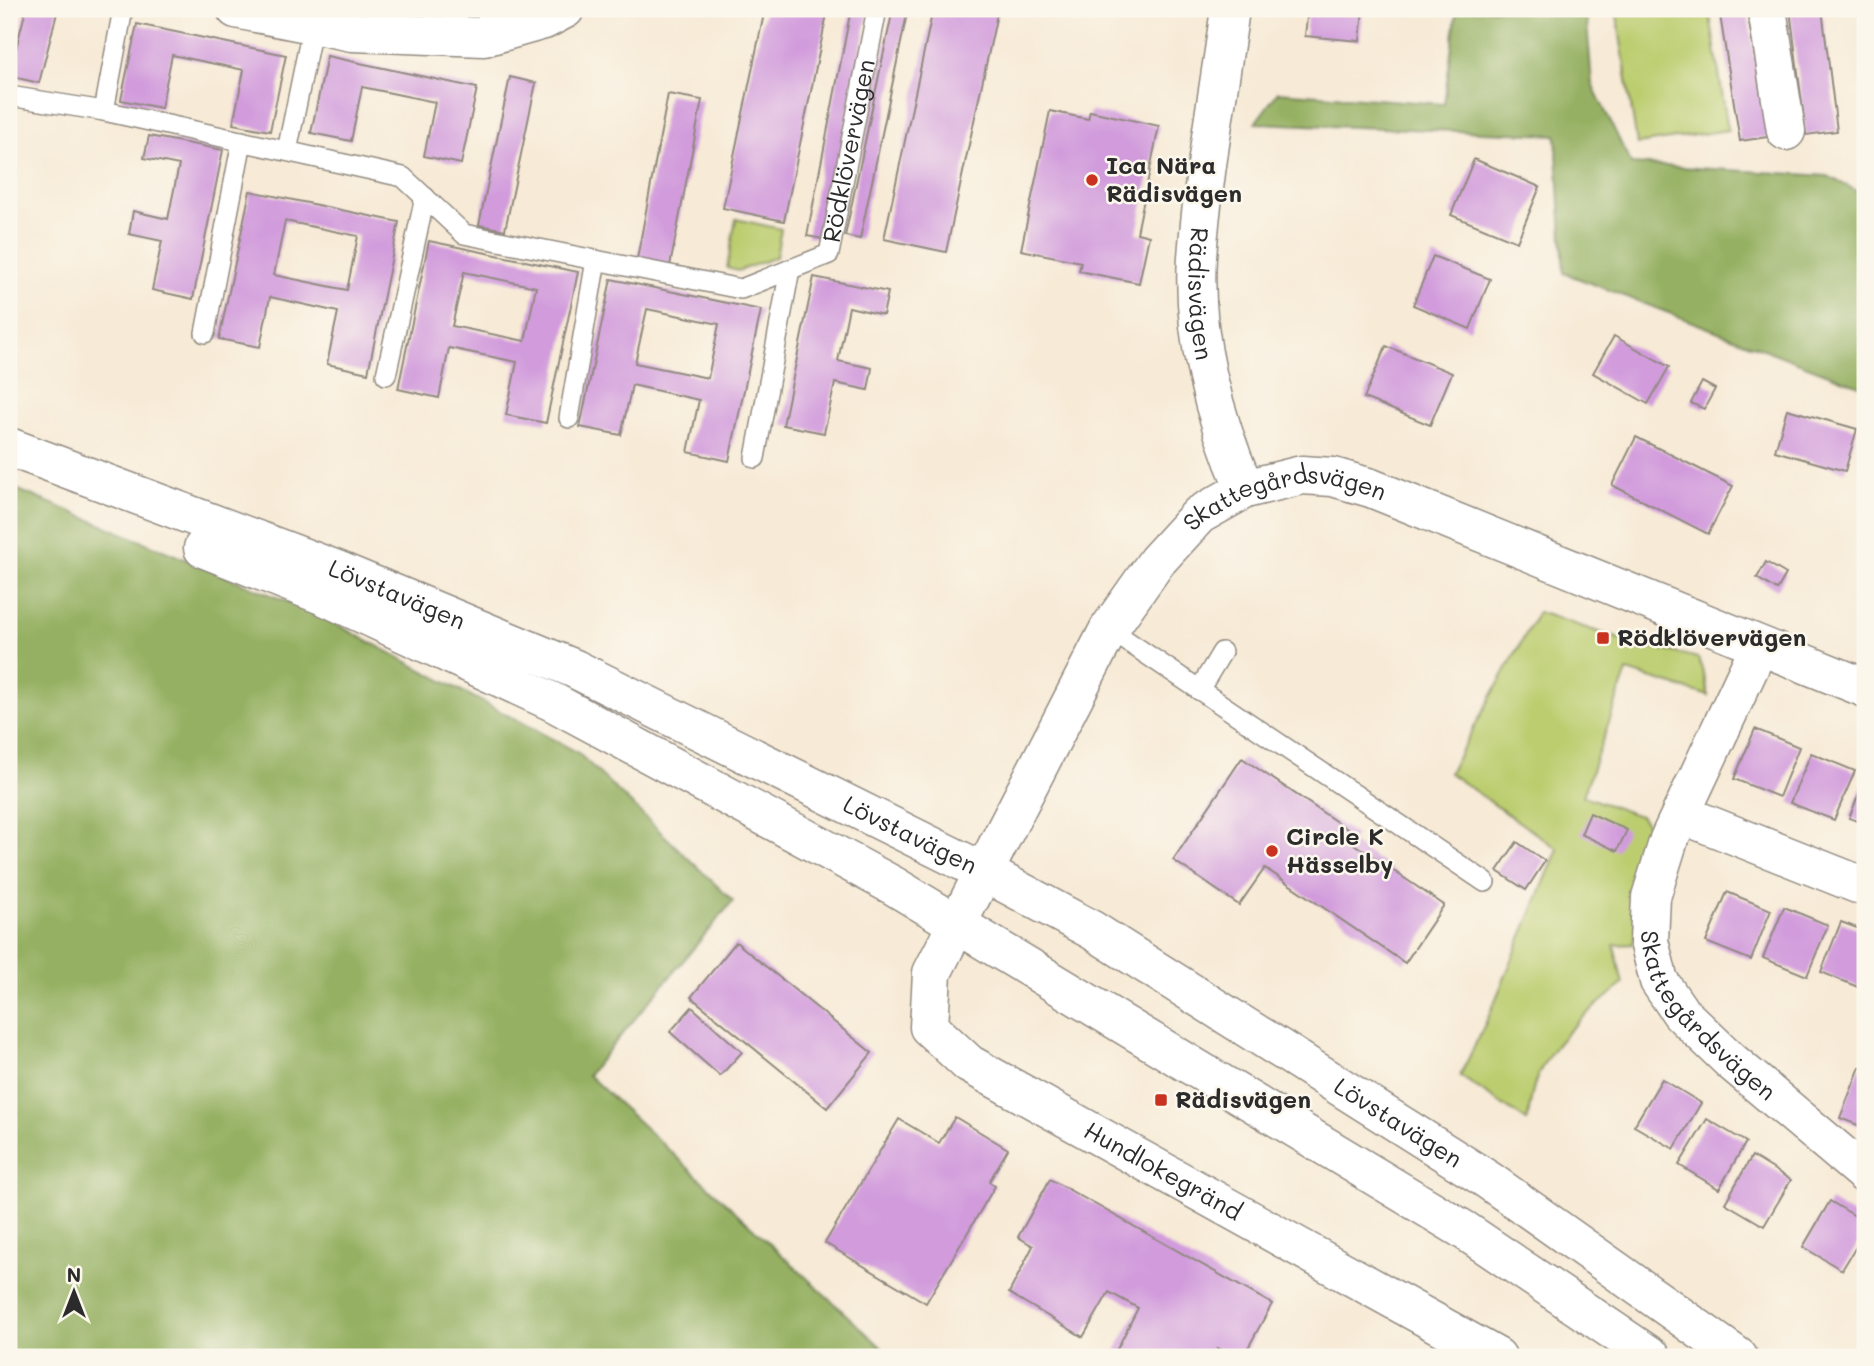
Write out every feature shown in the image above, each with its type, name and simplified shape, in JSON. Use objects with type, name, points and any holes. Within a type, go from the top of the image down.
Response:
[{"type":"street","points":[[236,9],[326,20],[352,32],[544,20],[565,9]]},
{"type":"street","name":"Rädisvägen","points":[[1230,9],[1197,258],[1201,342],[1224,441],[1245,489]]},
{"type":"street","points":[[1767,9],[1786,131]]},
{"type":"street","name":"Lövstavägen","points":[[9,447],[337,570],[575,669],[985,872],[1092,930],[1488,1180],[1738,1357]]},
{"type":"street","name":"Lövstavägen","points":[[9,472],[321,595],[553,702],[894,886],[956,926],[1165,1048],[1464,1230],[1652,1357]]},
{"type":"street","name":"Skattegårdsvägen","points":[[956,926],[1109,629],[1157,561],[1199,515],[1245,489],[1302,475],[1333,477],[1371,488],[1865,688]]},
{"type":"street","name":"Skattegårdsvägen","points":[[1759,647],[1669,839],[1651,897],[1649,940],[1659,981],[1681,1013],[1732,1062],[1865,1174]]},
{"type":"street","points":[[1681,814],[1865,887]]},
{"type":"street","name":"Hundlokegränd","points":[[956,926],[932,973],[929,1027],[969,1064],[1497,1357]]},
{"type":"lane","points":[[104,111],[123,9]]},
{"type":"lane","name":"Rödklövervägen","points":[[9,96],[104,111],[403,177],[464,234],[741,289],[829,254],[877,9]]},
{"type":"lane","points":[[286,151],[326,20]]},
{"type":"lane","points":[[205,333],[242,141]]},
{"type":"lane","points":[[386,375],[425,197]]},
{"type":"lane","points":[[569,418],[596,260]]},
{"type":"lane","points":[[755,458],[790,269]]},
{"type":"lane","points":[[1109,629],[1485,882]]},
{"type":"lane","points":[[1199,690],[1222,652]]},
{"type":"green space","points":[[1457,9],[1586,9],[1592,84],[1631,164],[1828,176],[1865,195],[1865,388],[1564,273],[1556,135],[1255,123],[1278,92],[1444,104]]},
{"type":"green space","points":[[1616,9],[1709,9],[1728,130],[1637,144]]},
{"type":"green space","points":[[736,219],[781,229],[776,257],[738,271],[727,268]]},
{"type":"green space","points":[[9,486],[317,614],[577,752],[733,901],[588,1075],[892,1357],[9,1357]]},
{"type":"green space","points":[[1538,612],[1632,643],[1699,658],[1709,696],[1627,671],[1583,796],[1640,816],[1652,830],[1633,944],[1614,945],[1623,984],[1572,1028],[1550,1053],[1535,1083],[1527,1121],[1460,1076],[1488,1018],[1558,849],[1449,773]]},
{"type":"building","points":[[26,9],[58,9],[39,83],[9,76]]},
{"type":"building","points":[[765,9],[828,9],[784,221],[723,208]]},
{"type":"building","points":[[851,9],[869,9],[823,239],[807,236]]},
{"type":"building","points":[[893,9],[908,9],[860,239],[845,236]]},
{"type":"building","points":[[933,9],[998,9],[946,252],[884,239]]},
{"type":"building","points":[[1308,9],[1363,9],[1360,41],[1305,36]]},
{"type":"building","points":[[1719,9],[1747,9],[1768,137],[1740,141]]},
{"type":"building","points":[[1822,9],[1837,131],[1806,135],[1790,10]]},
{"type":"building","points":[[137,24],[286,55],[270,131],[233,124],[244,70],[172,55],[161,108],[121,100]]},
{"type":"building","points":[[327,56],[477,88],[461,164],[424,156],[435,102],[362,87],[351,141],[311,133]]},
{"type":"building","points":[[510,77],[536,83],[505,230],[479,225]]},
{"type":"building","points":[[668,94],[702,100],[670,266],[637,259]]},
{"type":"building","name":"Ica Nära Rädisvägen","points":[[1050,111],[1088,119],[1090,111],[1159,126],[1137,233],[1149,236],[1139,283],[1079,271],[1081,262],[1021,250]]},
{"type":"building","points":[[149,136],[223,150],[193,299],[152,290],[162,241],[129,234],[133,211],[168,219],[179,165],[144,158]]},
{"type":"building","points":[[1474,159],[1540,187],[1517,242],[1451,215]]},
{"type":"building","points":[[250,191],[399,222],[368,373],[327,364],[338,312],[270,297],[260,347],[219,339]],"holes":[[[285,221],[358,236],[347,290],[274,275]]]},
{"type":"building","points":[[429,241],[578,272],[546,423],[506,415],[517,362],[449,348],[439,398],[398,389]],"holes":[[[464,272],[536,287],[525,341],[452,326]]]},
{"type":"building","points":[[1433,256],[1490,279],[1470,329],[1413,305]]},
{"type":"building","points":[[814,277],[888,292],[883,315],[849,307],[838,361],[872,368],[868,390],[835,383],[824,433],[783,425]]},
{"type":"building","points":[[611,279],[761,310],[729,461],[688,452],[699,400],[632,385],[621,435],[580,427]],"holes":[[[647,309],[719,324],[708,378],[635,363]]]},
{"type":"building","points":[[1614,336],[1669,367],[1648,404],[1593,373]]},
{"type":"building","points":[[1386,346],[1452,373],[1430,425],[1364,398]]},
{"type":"building","points":[[1702,382],[1715,389],[1704,409],[1691,403]]},
{"type":"building","points":[[1787,409],[1857,429],[1845,471],[1775,451]]},
{"type":"building","points":[[1636,437],[1733,486],[1708,534],[1612,485]]},
{"type":"building","points":[[1766,562],[1786,574],[1777,590],[1757,578]]},
{"type":"building","points":[[1755,729],[1799,747],[1779,797],[1734,779]]},
{"type":"building","points":[[1811,753],[1855,771],[1834,820],[1790,803]]},
{"type":"building","name":"Circle K Hässelby","points":[[1242,758],[1356,835],[1351,842],[1444,905],[1405,963],[1265,868],[1239,905],[1173,860]]},
{"type":"building","points":[[1865,779],[1865,824],[1849,818]]},
{"type":"building","points":[[1590,813],[1627,830],[1617,851],[1581,834]]},
{"type":"building","points":[[1517,842],[1545,861],[1526,890],[1497,871]]},
{"type":"building","points":[[1727,892],[1771,910],[1751,960],[1706,942]]},
{"type":"building","points":[[1784,907],[1828,925],[1807,976],[1763,958]]},
{"type":"building","points":[[1841,922],[1865,931],[1865,990],[1821,972]]},
{"type":"building","points":[[736,942],[872,1053],[827,1108],[691,997]]},
{"type":"building","points":[[692,1007],[742,1052],[720,1076],[670,1032]]},
{"type":"building","points":[[1860,1067],[1865,1069],[1865,1128],[1840,1118]]},
{"type":"building","points":[[1662,1079],[1701,1103],[1674,1149],[1634,1126]]},
{"type":"building","points":[[955,1117],[1008,1149],[989,1182],[995,1186],[926,1303],[825,1243],[899,1119],[939,1143]]},
{"type":"building","points":[[1707,1119],[1746,1142],[1719,1189],[1679,1165]]},
{"type":"building","points":[[1752,1156],[1791,1180],[1764,1226],[1725,1203]]},
{"type":"building","points":[[1050,1179],[1272,1304],[1243,1357],[1234,1357],[1218,1348],[1213,1357],[1127,1357],[1116,1351],[1138,1308],[1109,1292],[1083,1337],[1009,1293],[1033,1246],[1018,1237]]},
{"type":"building","points":[[1830,1201],[1865,1222],[1865,1232],[1842,1270],[1803,1247]]},
{"type":"place","name":"Ica Nära Rädisvägen","points":[[1092,180]]},
{"type":"place","name":"Rödklövervägen","points":[[1603,638]]},
{"type":"place","name":"Circle K Hässelby","points":[[1272,851]]},
{"type":"place","name":"Rädisvägen","points":[[1161,1100]]}]
